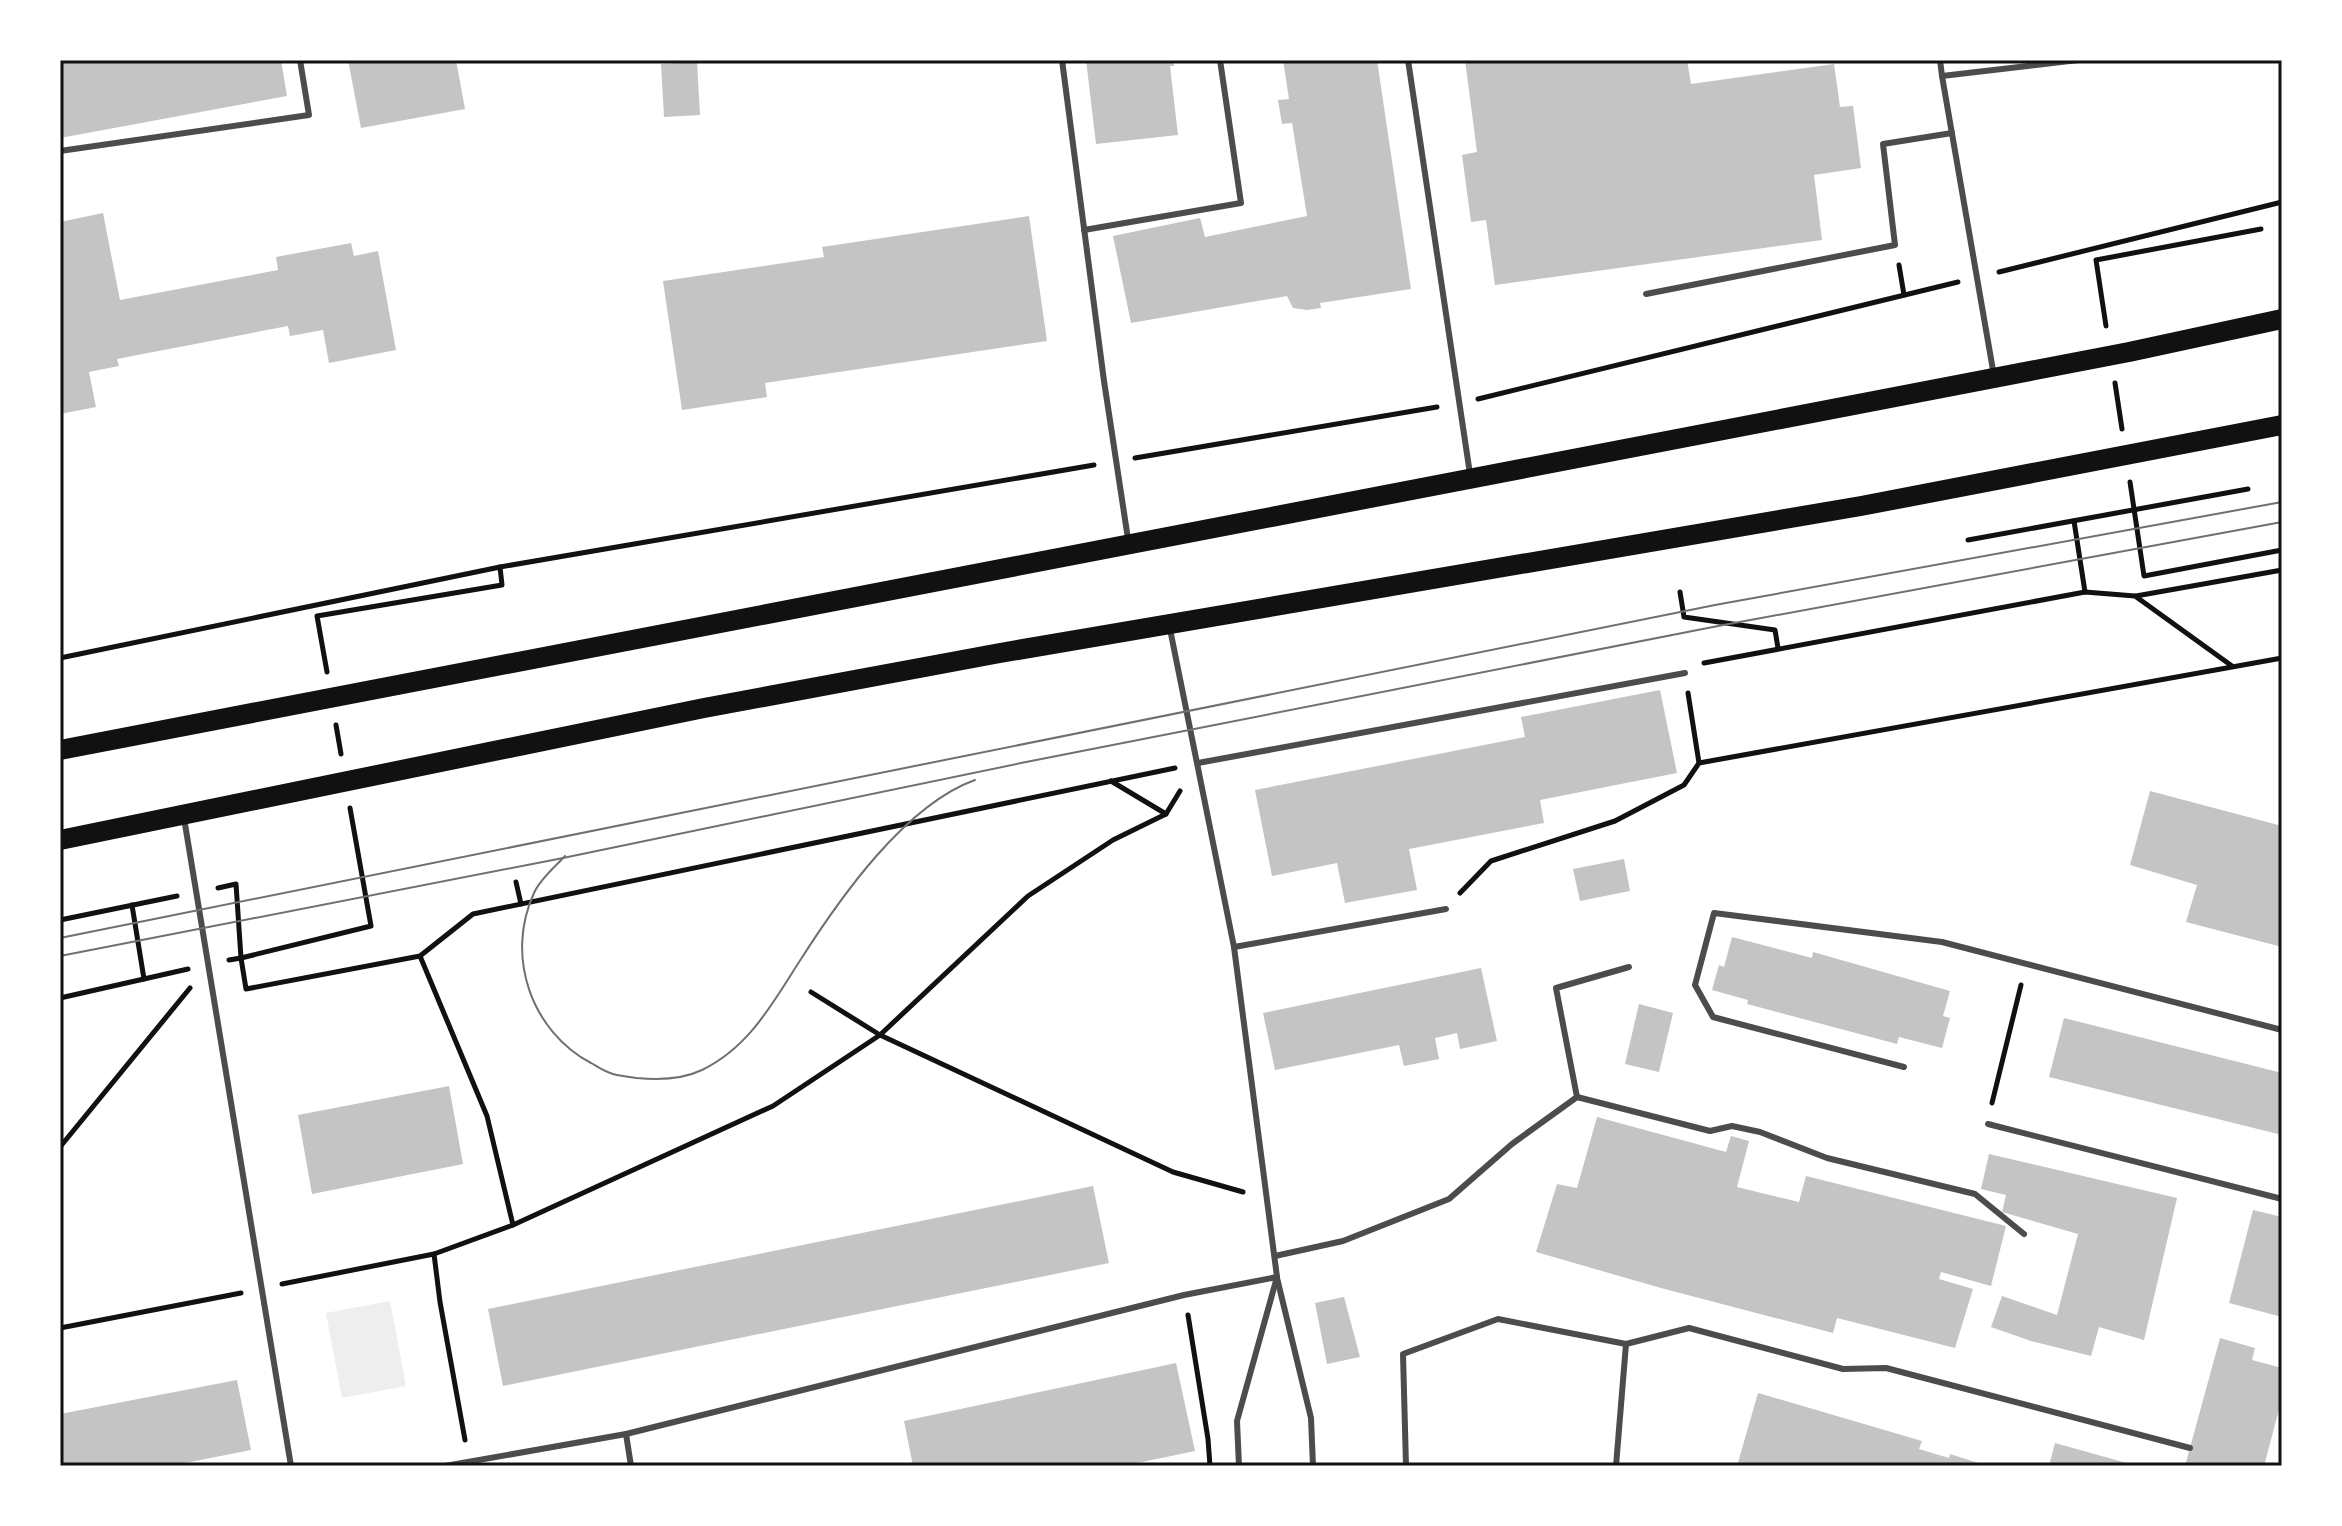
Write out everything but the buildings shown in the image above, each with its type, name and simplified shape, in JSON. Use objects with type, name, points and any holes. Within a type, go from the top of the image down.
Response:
[{"type":"main road","points":[[60,750],[1994,378],[2282,319]]},
{"type":"main road","points":[[60,840],[735,702],[1000,653],[1861,506],[2282,425]]},
{"type":"lane","points":[[60,151],[309,115],[300,60]]},
{"type":"lane","points":[[1062,60],[1128,543]]},
{"type":"lane","points":[[1084,230],[1241,203],[1220,60]]},
{"type":"lane","points":[[1408,60],[1471,478]]},
{"type":"lane","points":[[1940,60],[1994,378]]},
{"type":"lane","points":[[1942,76],[2078,60]]},
{"type":"lane","points":[[1646,294],[1895,245],[1883,144],[1952,133]]},
{"type":"lane","points":[[1169,625],[1234,947],[1277,1277],[1311,1418],[1313,1466]]},
{"type":"lane","points":[[1198,763],[1685,673]]},
{"type":"lane","points":[[183,816],[291,1466]]},
{"type":"lane","points":[[1234,947],[1446,909]]},
{"type":"lane","points":[[1904,1067],[1713,1017],[1695,985],[1714,913],[1942,942],[2282,1030]]},
{"type":"lane","points":[[1577,1097],[1556,988],[1629,967]]},
{"type":"lane","points":[[1275,1256],[1343,1241],[1449,1199],[1512,1144],[1577,1097]]},
{"type":"lane","points":[[1577,1097],[1710,1131],[1732,1126],[1760,1132],[1827,1158],[1975,1194],[2024,1234]]},
{"type":"lane","points":[[1988,1124],[2282,1199]]},
{"type":"lane","points":[[445,1466],[626,1434],[1184,1295],[1277,1277]]},
{"type":"lane","points":[[1239,1466],[1237,1421],[1277,1277]]},
{"type":"lane","points":[[1406,1466],[1403,1354],[1498,1319],[1626,1344],[1689,1328],[1843,1369],[1886,1368],[2190,1448]]},
{"type":"lane","points":[[1616,1466],[1626,1344]]},
{"type":"lane","points":[[626,1434],[631,1466]]},
{"type":"path","points":[[60,658],[500,567],[1460,403],[2282,202]]},
{"type":"path","points":[[2108,339],[2096,260],[2261,229]]},
{"type":"path","points":[[1901,274],[1904,295]]},
{"type":"path","points":[[2113,371],[2123,434]]},
{"type":"path","points":[[2130,481],[2144,576],[2282,550]]},
{"type":"path","points":[[1968,540],[2248,489]]},
{"type":"path","points":[[2074,521],[2085,592]]},
{"type":"path","points":[[317,616],[502,585],[500,567]]},
{"type":"path","points":[[1446,909],[1491,861],[1615,821],[1684,785],[1699,763],[1685,673],[1703,663],[2085,592],[2135,596],[2282,570]]},
{"type":"path","points":[[1680,592],[1684,617],[1775,630],[1778,648]]},
{"type":"path","points":[[2135,596],[2233,666]]},
{"type":"path","points":[[1699,763],[2282,658]]},
{"type":"path","points":[[60,920],[236,884],[246,989],[420,956],[473,914],[1198,763]]},
{"type":"path","points":[[469,1462],[434,1254],[513,1225],[773,1106],[880,1035],[1028,896],[1113,840],[1166,814],[1198,763]]},
{"type":"path","points":[[1110,781],[1166,814]]},
{"type":"path","points":[[516,882],[521,904]]},
{"type":"path","points":[[132,905],[144,979]]},
{"type":"path","points":[[60,998],[371,926]]},
{"type":"path","points":[[420,956],[487,1116],[513,1225]]},
{"type":"path","points":[[1988,1124],[2026,964]]},
{"type":"path","points":[[60,1147],[208,965]]},
{"type":"path","points":[[811,992],[880,1035],[1173,1172],[1267,1198]]},
{"type":"path","points":[[1184,1295],[1210,1466]]},
{"type":"shaded area","points":[[390,1301],[406,1386],[342,1398],[326,1313]]},
{"type":"tram line","points":[[60,938],[1715,605],[2282,502]]},
{"type":"tram line","points":[[60,956],[1718,626],[2282,522]]},
{"type":"tram line","points":[[565,856],[537,888],[526,917],[522,942],[523,966],[539,1012],[570,1049],[604,1071],[637,1078],[678,1077],[702,1070],[734,1049],[759,1022],[835,909],[876,856],[924,810],[949,792],[975,780]]}]
